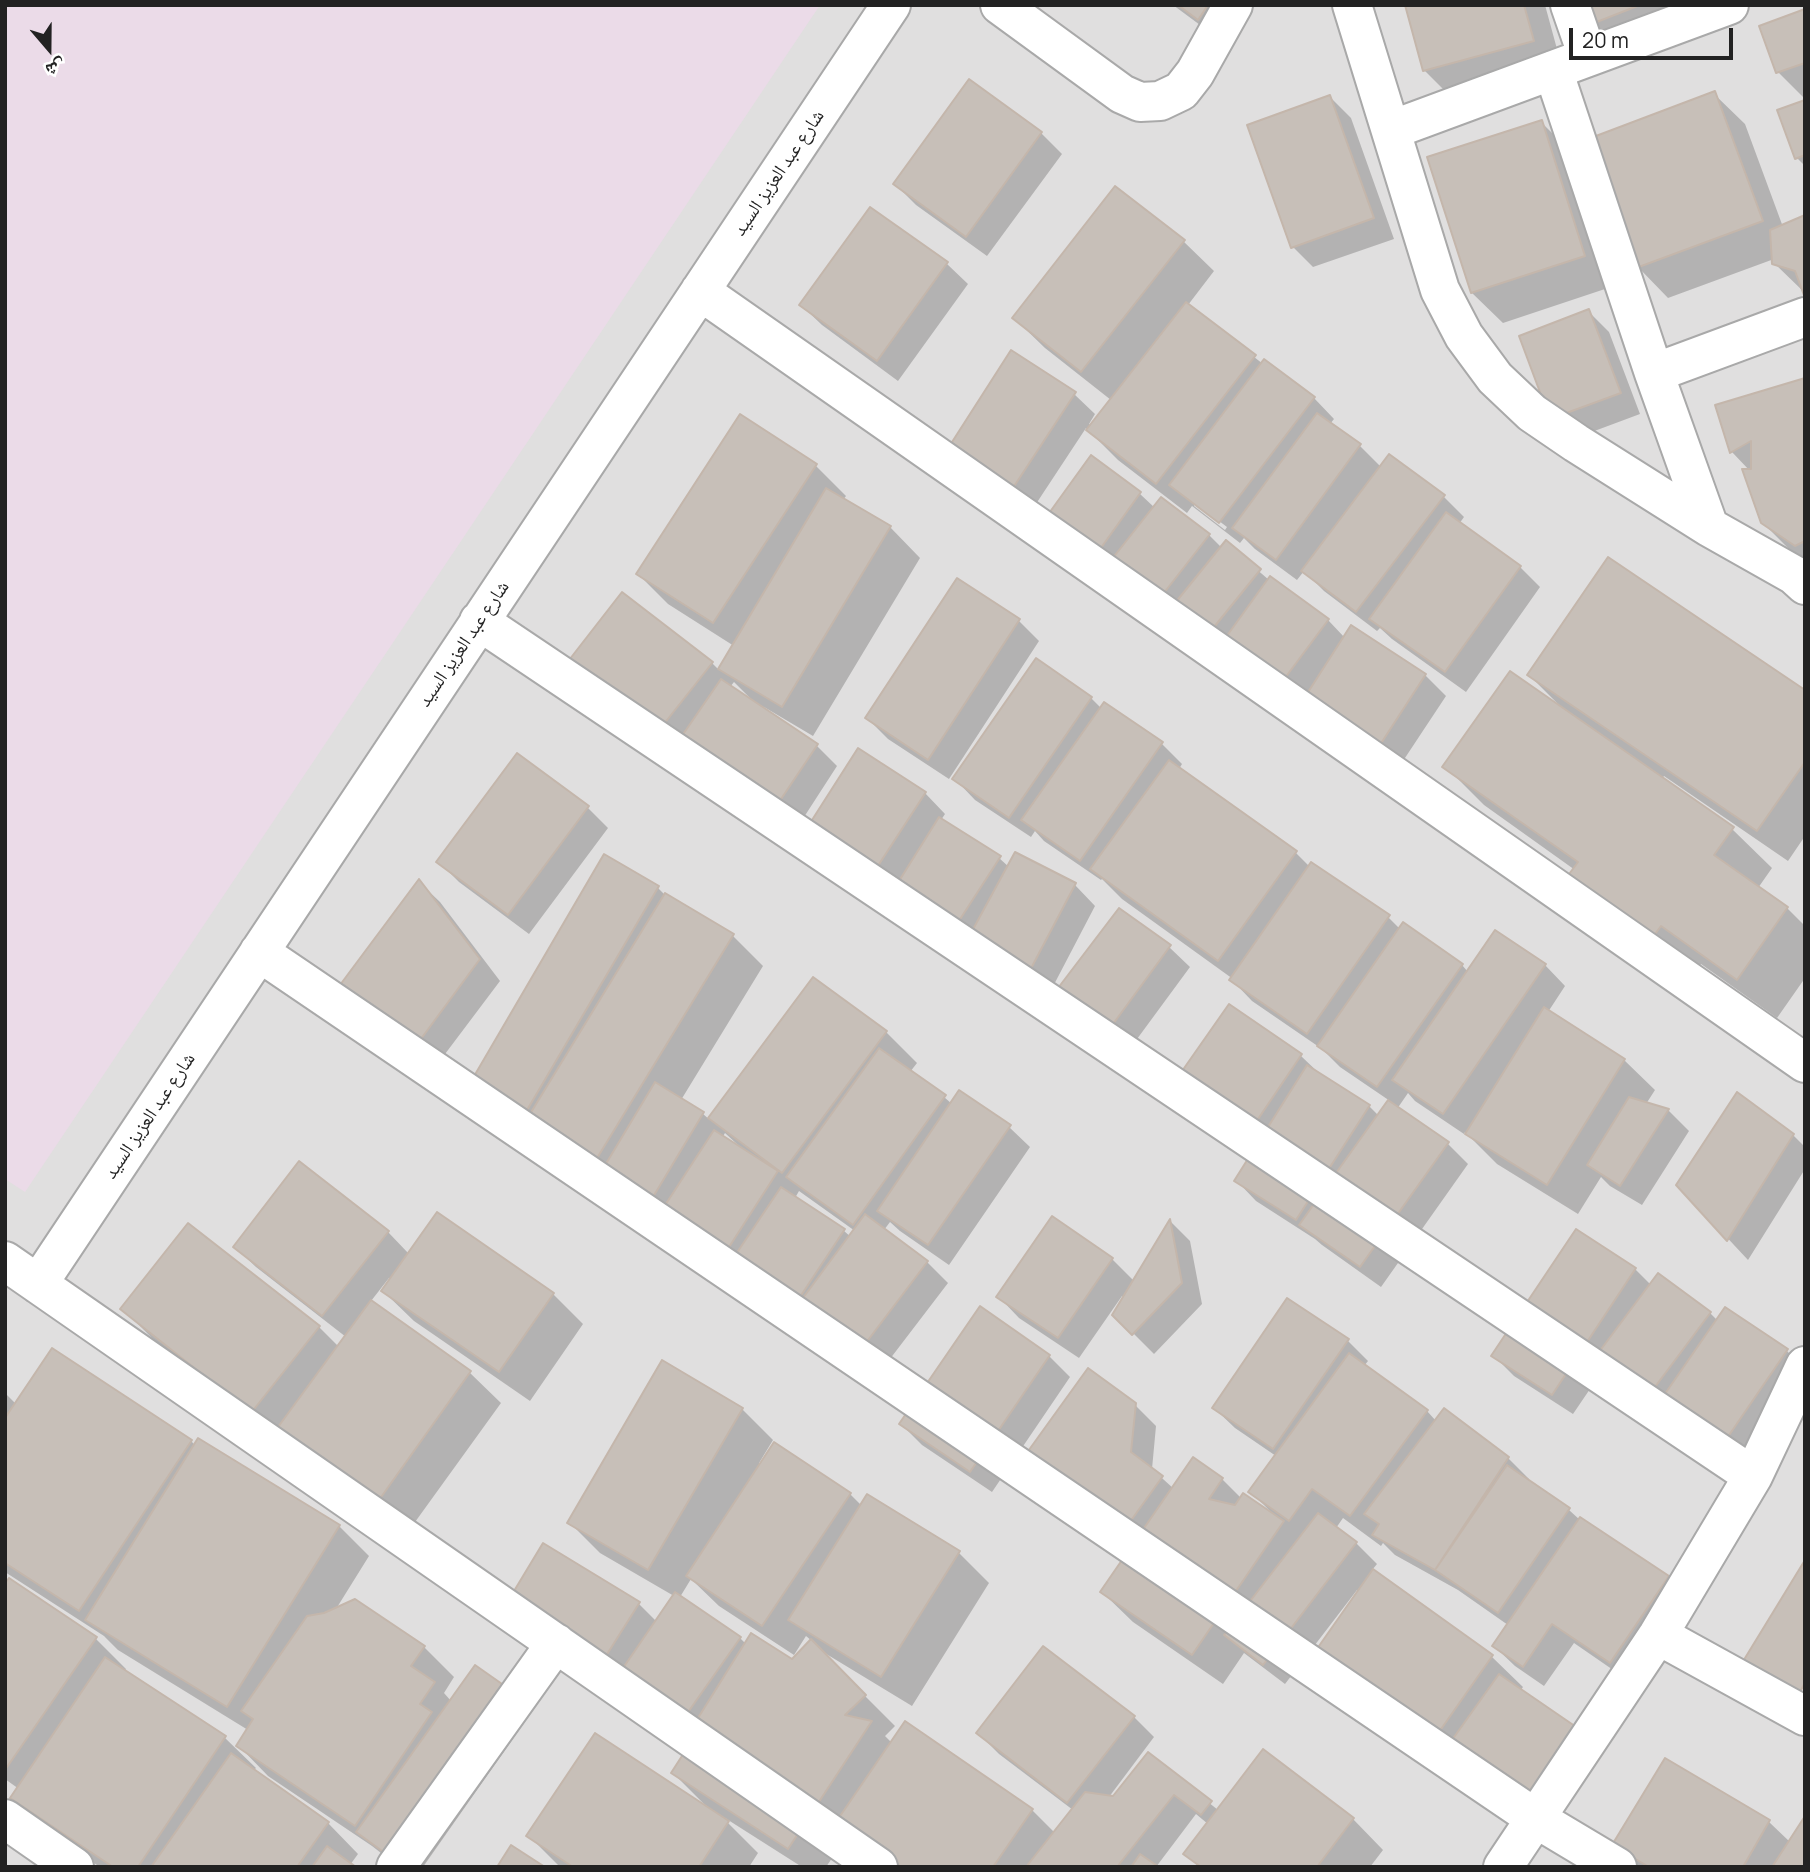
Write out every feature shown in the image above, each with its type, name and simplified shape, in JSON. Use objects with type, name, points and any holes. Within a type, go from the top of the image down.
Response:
[{"type":"street","name":"شارع عبد العزيز السيد","points":[[38,1284],[891,5]]},
{"type":"street","points":[[1000,5],[1122,94],[1140,102],[1160,101],[1181,91],[1195,73],[1233,5]]},
{"type":"street","points":[[1352,5],[1440,290],[1464,336],[1495,378],[1532,413],[1554,428],[1709,527],[1794,575],[1805,585]]},
{"type":"street","points":[[1570,5],[1588,57]]},
{"type":"street","points":[[1391,130],[1729,5]]},
{"type":"street","points":[[1553,70],[1654,373],[1709,527]]},
{"type":"street","points":[[700,290],[1805,1063]]},
{"type":"street","points":[[1654,373],[1805,317]]},
{"type":"street","points":[[480,621],[1753,1476]]},
{"type":"street","points":[[259,952],[1535,1818],[1617,1867]]},
{"type":"street","points":[[5,1261],[878,1867]]},
{"type":"street","points":[[1503,1867],[1658,1635],[1753,1476],[1805,1366]]},
{"type":"street","points":[[1658,1635],[1805,1716]]},
{"type":"street","points":[[396,1867],[556,1643]]},
{"type":"street","points":[[5,1819],[74,1867]]},
{"type":"shaded area","points":[[5,5],[1805,5],[1805,1867],[5,1867]]},
{"type":"shaded area","points":[[5,5],[820,5],[25,1192],[5,1179]]},
{"type":"building","points":[[1178,5],[1208,5],[1198,20]]},
{"type":"building","points":[[1405,5],[1524,5],[1534,41],[1423,71]]},
{"type":"building","points":[[1577,5],[1640,5],[1584,27]]},
{"type":"building","points":[[1805,9],[1805,63],[1776,73],[1759,26]]},
{"type":"building","points":[[969,79],[1042,132],[966,237],[893,184]]},
{"type":"building","points":[[1715,91],[1763,221],[1636,268],[1588,139]]},
{"type":"building","points":[[1330,95],[1374,218],[1291,248],[1247,125]]},
{"type":"building","points":[[1805,100],[1805,155],[1795,159],[1777,110]]},
{"type":"building","points":[[1542,120],[1585,256],[1471,293],[1427,157]]},
{"type":"building","points":[[1115,186],[1185,240],[1081,372],[1012,318]]},
{"type":"building","points":[[870,207],[948,262],[877,361],[799,305]]},
{"type":"building","points":[[1805,215],[1805,298],[1795,271],[1772,264],[1770,230]]},
{"type":"building","points":[[1186,302],[1256,355],[1156,484],[1086,430]]},
{"type":"building","points":[[1589,309],[1621,393],[1550,419],[1519,336]]},
{"type":"building","points":[[1011,350],[1076,392],[1009,494],[945,453]]},
{"type":"building","points":[[1264,359],[1315,397],[1219,523],[1169,485]]},
{"type":"building","points":[[1805,378],[1805,541],[1795,546],[1761,523],[1742,469],[1751,469],[1751,441],[1730,453],[1715,405]]},
{"type":"building","points":[[1317,413],[1361,444],[1276,560],[1232,528]]},
{"type":"building","points":[[740,414],[817,464],[713,623],[636,574]]},
{"type":"building","points":[[1389,454],[1445,495],[1356,612],[1301,571]]},
{"type":"building","points":[[1091,455],[1141,492],[1098,552],[1047,516]]},
{"type":"building","points":[[826,488],[891,526],[782,707],[718,669]]},
{"type":"building","points":[[1161,497],[1210,534],[1160,598],[1112,559]]},
{"type":"building","points":[[1446,512],[1521,566],[1445,672],[1369,619]]},
{"type":"building","points":[[1226,540],[1261,569],[1206,637],[1171,608]]},
{"type":"building","points":[[1608,557],[1805,690],[1805,762],[1757,831],[1527,675]]},
{"type":"building","points":[[1270,576],[1329,619],[1279,686],[1221,644]]},
{"type":"building","points":[[957,578],[1020,619],[928,760],[865,718]]},
{"type":"building","points":[[622,592],[713,662],[656,734],[566,664]]},
{"type":"building","points":[[1351,625],[1426,674],[1378,748],[1303,700]]},
{"type":"building","points":[[1036,658],[1092,697],[1009,818],[952,779]]},
{"type":"building","points":[[1510,671],[1734,827],[1714,855],[1788,907],[1737,980],[1661,926],[1647,945],[1561,885],[1578,862],[1442,767]]},
{"type":"building","points":[[721,679],[818,744],[773,811],[675,746]]},
{"type":"building","points":[[1104,702],[1163,742],[1080,861],[1021,820]]},
{"type":"building","points":[[858,748],[926,792],[872,875],[805,831]]},
{"type":"building","points":[[517,753],[589,806],[508,915],[436,862]]},
{"type":"building","points":[[1169,760],[1297,851],[1218,961],[1090,869]]},
{"type":"building","points":[[939,817],[1001,856],[955,927],[894,889]]},
{"type":"building","points":[[1015,852],[1076,883],[1027,976],[965,944]]},
{"type":"building","points":[[604,854],[659,886],[520,1122],[466,1090]]},
{"type":"building","points":[[1311,862],[1390,915],[1307,1034],[1229,980]]},
{"type":"building","points":[[419,879],[480,959],[415,1047],[337,989]]},
{"type":"building","points":[[665,893],[734,934],[591,1168],[522,1127]]},
{"type":"building","points":[[1119,908],[1171,945],[1105,1035],[1052,996]]},
{"type":"building","points":[[1403,922],[1463,964],[1377,1087],[1317,1046]]},
{"type":"building","points":[[1495,930],[1546,964],[1443,1114],[1392,1080]]},
{"type":"building","points":[[813,977],[887,1031],[782,1173],[708,1118]]},
{"type":"building","points":[[1229,1004],[1302,1054],[1254,1125],[1180,1074]]},
{"type":"building","points":[[1544,1007],[1625,1059],[1547,1185],[1465,1134]]},
{"type":"building","points":[[879,1048],[946,1095],[853,1225],[786,1177]]},
{"type":"building","points":[[1307,1065],[1370,1105],[1296,1220],[1234,1181]]},
{"type":"building","points":[[655,1082],[704,1112],[650,1202],[601,1172]]},
{"type":"building","points":[[959,1090],[1011,1125],[928,1245],[877,1211]]},
{"type":"building","points":[[1737,1092],[1794,1134],[1727,1241],[1676,1185]]},
{"type":"building","points":[[1629,1097],[1669,1109],[1620,1186],[1587,1165]]},
{"type":"building","points":[[1388,1100],[1449,1142],[1360,1267],[1299,1225]]},
{"type":"building","points":[[714,1130],[778,1171],[722,1258],[658,1216]]},
{"type":"building","points":[[299,1161],[389,1231],[322,1316],[233,1247]]},
{"type":"building","points":[[781,1187],[845,1229],[794,1306],[730,1263]]},
{"type":"building","points":[[437,1212],[554,1293],[499,1372],[381,1291]]},
{"type":"building","points":[[865,1214],[928,1261],[859,1352],[797,1306]]},
{"type":"building","points":[[1052,1216],[1113,1258],[1058,1338],[996,1297]]},
{"type":"building","points":[[1170,1219],[1182,1283],[1132,1335],[1112,1315]]},
{"type":"building","points":[[188,1223],[320,1326],[251,1413],[120,1309]]},
{"type":"building","points":[[1576,1229],[1636,1268],[1552,1395],[1491,1356]]},
{"type":"building","points":[[1658,1273],[1711,1312],[1649,1395],[1596,1356]]},
{"type":"building","points":[[1287,1298],[1349,1339],[1273,1449],[1212,1408]]},
{"type":"building","points":[[371,1300],[471,1371],[379,1500],[278,1427]]},
{"type":"building","points":[[980,1306],[1050,1355],[970,1472],[899,1424]]},
{"type":"building","points":[[1725,1307],[1788,1349],[1723,1444],[1660,1401]]},
{"type":"building","points":[[52,1348],[192,1440],[79,1611],[5,1563],[5,1418]]},
{"type":"building","points":[[1349,1353],[1428,1410],[1350,1516],[1312,1489],[1289,1521],[1248,1492]]},
{"type":"building","points":[[662,1360],[743,1408],[648,1570],[567,1523]]},
{"type":"building","points":[[1088,1368],[1136,1403],[1131,1452],[1163,1476],[1122,1533],[1021,1461]]},
{"type":"building","points":[[1444,1408],[1509,1457],[1435,1570],[1372,1535],[1379,1524],[1364,1514]]},
{"type":"building","points":[[198,1438],[340,1525],[227,1707],[85,1620]]},
{"type":"building","points":[[774,1442],[851,1493],[762,1626],[686,1576]]},
{"type":"building","points":[[1193,1457],[1223,1478],[1209,1499],[1235,1505],[1243,1493],[1284,1521],[1192,1655],[1100,1592]]},
{"type":"building","points":[[1507,1465],[1570,1508],[1498,1613],[1435,1570]]},
{"type":"building","points":[[867,1494],[960,1551],[881,1677],[788,1620]]},
{"type":"building","points":[[1318,1513],[1357,1542],[1263,1665],[1224,1635]]},
{"type":"building","points":[[1580,1517],[1669,1576],[1610,1663],[1552,1624],[1523,1667],[1492,1646]]},
{"type":"building","points":[[543,1543],[640,1602],[604,1659],[508,1601]]},
{"type":"building","points":[[1805,1560],[1805,1683],[1797,1697],[1742,1663]]},
{"type":"building","points":[[1373,1569],[1493,1655],[1432,1742],[1312,1656]]},
{"type":"building","points":[[9,1578],[97,1637],[5,1770],[5,1583]]},
{"type":"building","points":[[675,1592],[741,1637],[686,1715],[621,1671]]},
{"type":"building","points":[[355,1599],[425,1646],[411,1666],[435,1682],[420,1704],[432,1712],[355,1826],[236,1746],[253,1719],[241,1711],[307,1616],[324,1613]]},
{"type":"building","points":[[751,1633],[792,1659],[811,1639],[866,1695],[845,1715],[872,1721],[788,1849],[671,1773],[704,1722],[698,1718]]},
{"type":"building","points":[[1043,1646],[1135,1716],[1067,1803],[976,1733]]},
{"type":"building","points":[[105,1657],[226,1736],[138,1867],[113,1867],[10,1798]]},
{"type":"building","points":[[475,1665],[512,1691],[393,1859],[356,1832]]},
{"type":"building","points":[[1499,1674],[1582,1731],[1529,1805],[1447,1747]]},
{"type":"building","points":[[905,1721],[1033,1809],[993,1867],[901,1867],[836,1822]]},
{"type":"building","points":[[595,1733],[729,1821],[699,1867],[573,1867],[526,1836]]},
{"type":"building","points":[[1263,1749],[1354,1818],[1317,1867],[1201,1867],[1183,1854]]},
{"type":"building","points":[[1148,1752],[1212,1801],[1201,1815],[1174,1795],[1117,1867],[1026,1867],[1085,1792],[1113,1796]]},
{"type":"building","points":[[231,1753],[329,1822],[297,1867],[151,1867]]},
{"type":"building","points":[[1665,1758],[1770,1820],[1743,1867],[1649,1867],[1612,1845]]},
{"type":"building","points":[[1805,1816],[1805,1867],[1772,1867]]},
{"type":"building","points":[[511,1845],[545,1867],[497,1867]]},
{"type":"building","points":[[327,1846],[356,1867],[312,1867]]},
{"type":"building","points":[[1140,1854],[1159,1867],[1131,1867]]}]
